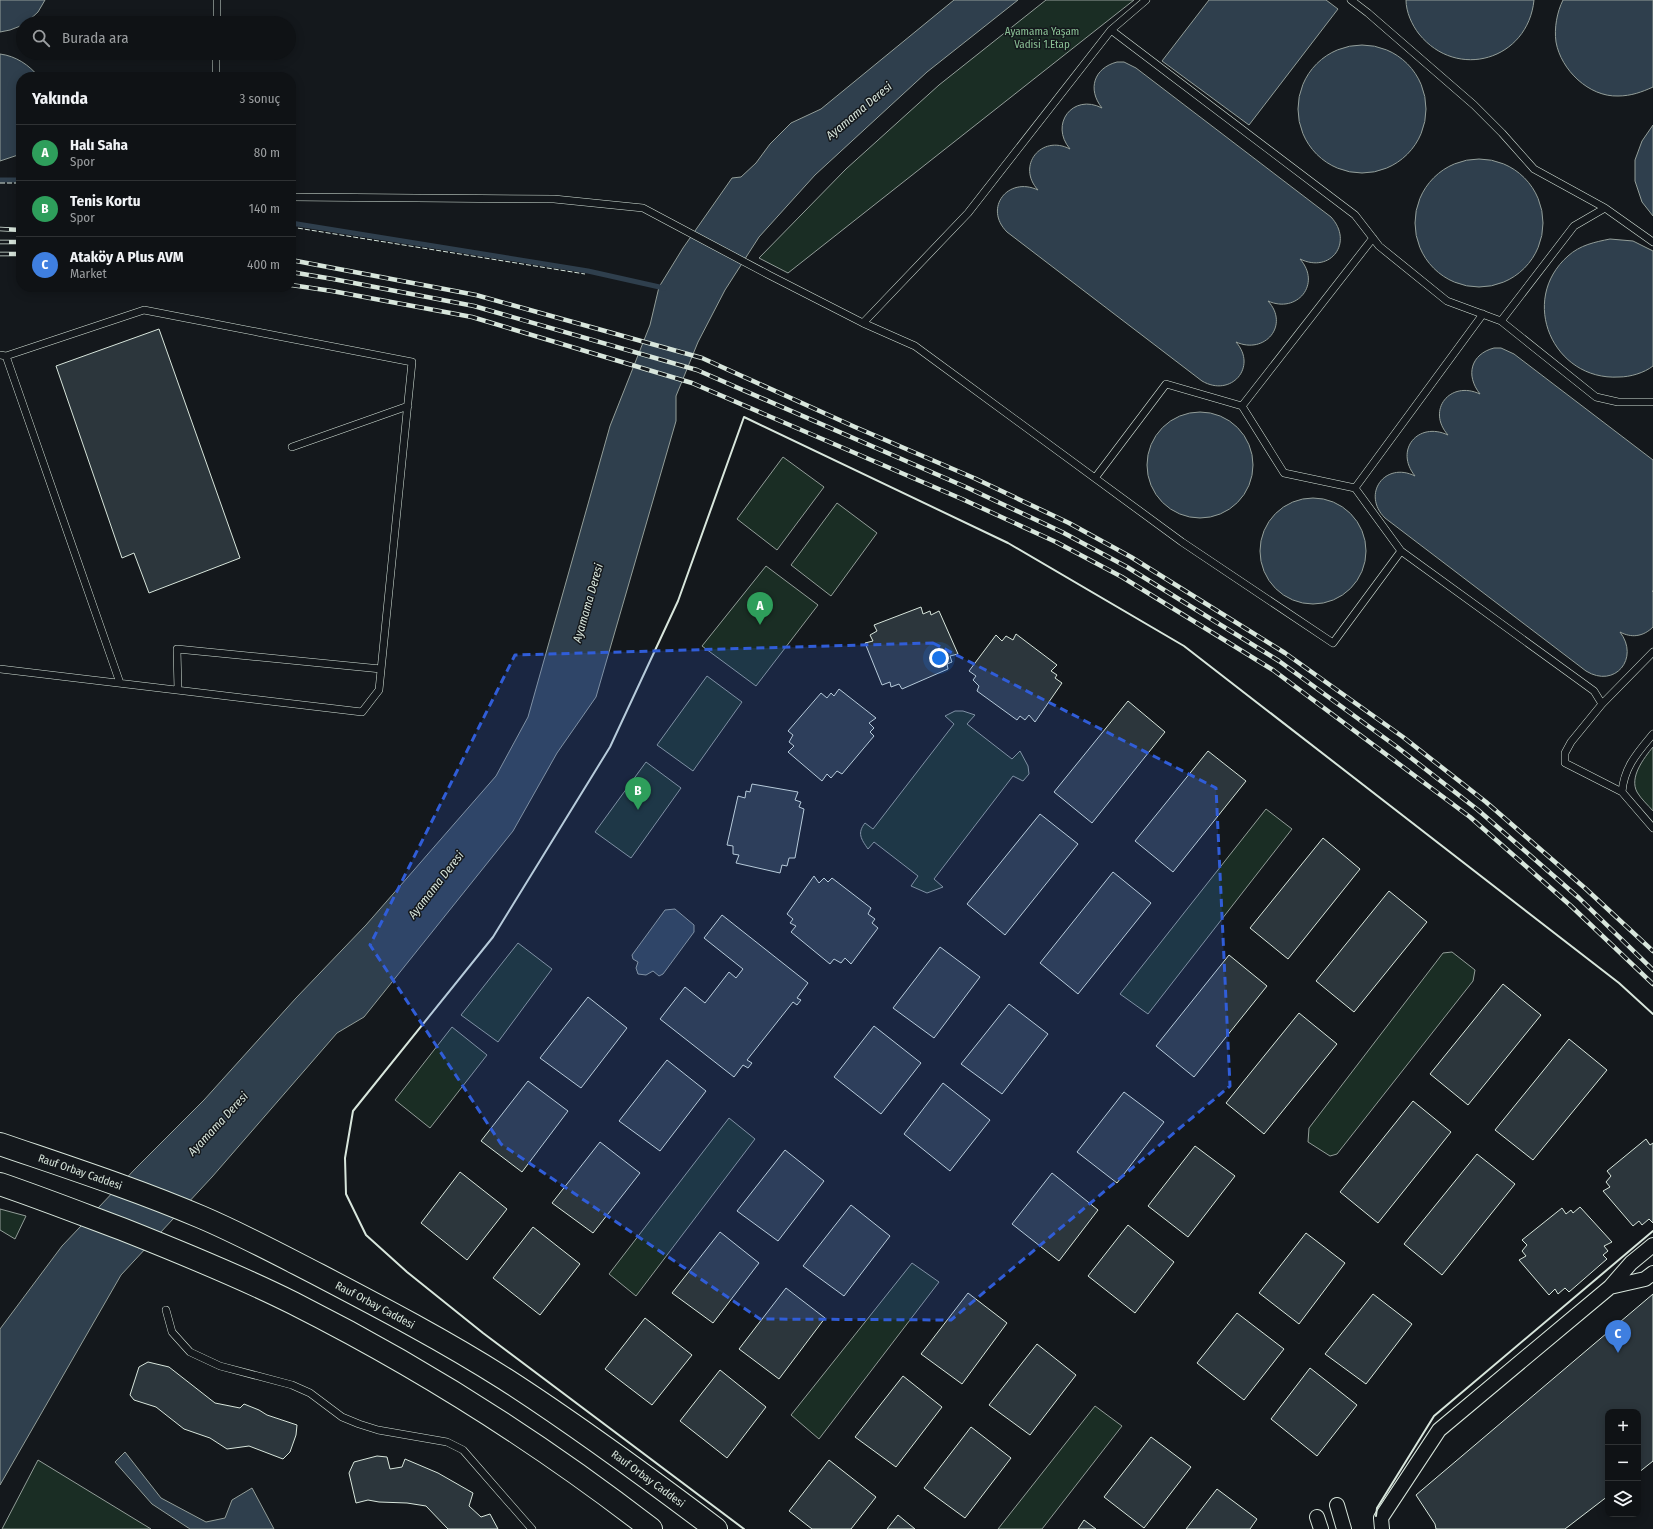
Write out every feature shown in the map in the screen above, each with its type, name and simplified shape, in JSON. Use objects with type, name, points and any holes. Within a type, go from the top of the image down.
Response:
[{"type":"highway","name":"Rauf Orbay Caddesi","points":[[0,1144],[76,1170],[201,1218],[273,1252],[382,1308],[504,1379],[632,1465],[716,1529]]},
{"type":"highway","points":[[0,1184],[73,1210],[180,1252],[293,1303],[388,1355],[530,1442],[582,1476],[651,1529]]},
{"type":"street","points":[[1382,1529],[1381,1518],[1439,1430],[1610,1287],[1631,1263],[1653,1245]]},
{"type":"street","points":[[1610,1287],[1645,1279],[1653,1273]]},
{"type":"street","points":[[1337,1505],[1344,1529]]},
{"type":"lane","points":[[217,0],[217,16]]},
{"type":"lane","points":[[863,323],[968,213],[1111,30],[1146,0]]},
{"type":"lane","points":[[1351,0],[1474,105],[1502,133],[1534,169],[1605,208],[1653,242]]},
{"type":"lane","points":[[1111,30],[1355,215],[1379,246],[1447,301],[1500,321],[1596,398],[1618,402],[1653,402]]},
{"type":"lane","points":[[216,60],[216,72]]},
{"type":"lane","points":[[296,197],[554,199],[643,208],[768,275],[863,323],[915,346],[1182,542],[1333,643],[1401,551]]},
{"type":"lane","points":[[1500,321],[1574,226],[1605,208]]},
{"type":"lane","points":[[1242,406],[1373,238]]},
{"type":"lane","points":[[0,669],[362,712],[379,690],[412,362],[144,310],[3,356],[120,683]]},
{"type":"lane","points":[[1355,488],[1483,314]]},
{"type":"lane","points":[[1095,478],[1166,384],[1242,406],[1284,473],[1355,488],[1401,551],[1594,691],[1602,704]]},
{"type":"lane","points":[[292,447],[408,406]]},
{"type":"lane","points":[[178,690],[177,649],[381,669]]},
{"type":"lane","points":[[1653,652],[1602,704],[1571,742],[1565,753],[1565,763],[1622,792],[1653,828]]},
{"type":"lane","points":[[1622,792],[1623,779],[1633,758],[1653,734]]},
{"type":"lane","points":[[166,1310],[172,1332],[190,1352],[220,1366],[292,1385],[310,1393],[342,1416],[359,1424],[378,1430],[447,1442],[463,1450],[532,1529]]},
{"type":"highlighted area","points":[[933,643],[1216,788],[1230,1086],[951,1320],[760,1319],[501,1144],[370,945],[515,655]]},
{"type":"green space","name":"Ayamama Yaşam Vadisi 1.Etap","points":[[1046,0],[1134,0],[788,273],[759,258],[846,169],[939,85]]},
{"type":"green space","points":[[783,457],[824,487],[777,550],[737,519]]},
{"type":"green space","points":[[837,503],[877,533],[831,596],[791,565]]},
{"type":"green space","points":[[766,566],[818,605],[756,686],[702,646]]},
{"type":"green space","points":[[707,676],[742,702],[693,771],[657,745]]},
{"type":"green space","points":[[955,711],[963,711],[975,715],[967,724],[1012,759],[1020,751],[1028,766],[1029,774],[1023,781],[1013,776],[934,879],[943,887],[927,893],[911,886],[918,876],[874,842],[868,849],[862,839],[861,830],[865,823],[873,829],[954,724],[945,716]]},
{"type":"green space","points":[[1653,747],[1653,811],[1637,792],[1635,780],[1639,768]]},
{"type":"green space","points":[[646,762],[681,788],[631,858],[595,832]]},
{"type":"green space","points":[[1266,809],[1292,829],[1148,1014],[1120,994]]},
{"type":"green space","points":[[518,943],[552,969],[498,1042],[461,1015]]},
{"type":"green space","points":[[1452,952],[1475,970],[1473,981],[1337,1154],[1330,1156],[1308,1142],[1309,1128],[1443,953]]},
{"type":"green space","points":[[452,1027],[487,1055],[430,1128],[395,1100]]},
{"type":"green space","points":[[729,1118],[755,1139],[636,1296],[609,1274]]},
{"type":"green space","points":[[0,1209],[26,1216],[15,1239],[0,1230]]},
{"type":"green space","points":[[912,1263],[939,1282],[819,1439],[791,1415]]},
{"type":"green space","points":[[1095,1406],[1122,1426],[1042,1529],[998,1529]]},
{"type":"green space","points":[[38,1460],[151,1529],[2,1529]]},
{"type":"water","points":[[0,0],[45,0],[38,12],[34,16],[16,16],[16,28],[0,32]]},
{"type":"water","name":"Ayamama Deresi","points":[[954,0],[1018,0],[927,72],[815,175],[759,237],[725,290],[698,342],[676,396],[676,421],[596,697],[557,753],[513,831],[364,1017],[337,1033],[212,1177],[121,1275],[0,1485],[0,1329],[62,1246],[135,1169],[204,1100],[296,998],[366,925],[496,776],[528,717],[610,426],[650,325],[659,287],[683,248],[732,178],[741,177],[756,163],[770,144],[791,123],[821,109]]},
{"type":"water","points":[[1209,0],[1326,0],[1338,9],[1249,125],[1162,61]]},
{"type":"water","points":[[1406,0],[1534,0],[1529,21],[1519,37],[1505,50],[1488,57],[1471,60],[1452,57],[1435,48],[1419,34],[1408,14]]},
{"type":"water","points":[[1563,0],[1653,0],[1653,87],[1641,92],[1627,95],[1607,95],[1587,87],[1578,80],[1570,72],[1564,62],[1556,42],[1556,20]]},
{"type":"water","points":[[1368,45],[1381,47],[1398,55],[1408,63],[1416,73],[1424,90],[1426,109],[1424,128],[1416,145],[1408,155],[1398,163],[1381,171],[1356,173],[1343,171],[1326,163],[1316,155],[1308,145],[1300,128],[1298,103],[1300,90],[1308,73],[1316,63],[1326,55],[1343,47]]},
{"type":"water","points":[[0,54],[22,62],[34,72],[16,72],[16,156],[0,161]]},
{"type":"water","points":[[1117,62],[1124,62],[1136,68],[1331,217],[1338,227],[1340,236],[1339,245],[1336,253],[1329,259],[1311,263],[1300,259],[1306,269],[1308,278],[1307,287],[1303,294],[1297,300],[1288,303],[1279,304],[1268,301],[1274,310],[1276,319],[1275,328],[1271,335],[1265,341],[1256,344],[1247,345],[1236,342],[1242,352],[1244,361],[1243,370],[1231,383],[1223,386],[1213,385],[1202,381],[1007,232],[1000,223],[998,204],[1002,197],[1017,187],[1027,187],[1038,190],[1032,181],[1030,171],[1031,163],[1035,155],[1041,149],[1050,146],[1059,145],[1070,149],[1064,139],[1062,130],[1063,121],[1067,114],[1074,108],[1082,105],[1091,104],[1102,108],[1097,101],[1095,94],[1095,80],[1103,69]]},
{"type":"water","points":[[1653,125],[1653,216],[1642,202],[1635,181],[1635,160],[1642,141]]},
{"type":"water","points":[[1485,159],[1498,161],[1515,169],[1525,177],[1533,187],[1541,204],[1543,223],[1541,242],[1533,259],[1525,269],[1515,277],[1498,285],[1473,287],[1460,285],[1443,277],[1433,269],[1425,259],[1417,242],[1415,217],[1417,204],[1425,187],[1433,177],[1443,169],[1460,161]]},
{"type":"water","points":[[1610,239],[1633,241],[1653,251],[1653,366],[1641,373],[1623,377],[1596,375],[1576,366],[1561,352],[1550,334],[1545,315],[1546,294],[1553,274],[1568,256],[1583,247]]},
{"type":"water","points":[[1494,348],[1501,348],[1514,354],[1653,460],[1653,627],[1645,633],[1637,636],[1620,632],[1625,642],[1627,652],[1626,661],[1615,673],[1606,676],[1597,676],[1586,671],[1385,518],[1378,509],[1375,499],[1376,490],[1380,482],[1386,476],[1394,473],[1404,473],[1415,476],[1409,466],[1407,457],[1408,448],[1412,440],[1427,432],[1437,432],[1448,435],[1442,425],[1440,416],[1441,407],[1444,400],[1451,394],[1459,391],[1469,391],[1480,394],[1475,387],[1473,380],[1473,366],[1480,355]]},
{"type":"water","points":[[1200,412],[1220,416],[1238,427],[1249,445],[1253,465],[1249,485],[1238,503],[1220,514],[1200,518],[1180,514],[1162,503],[1151,485],[1147,465],[1151,445],[1162,427],[1180,416]]},
{"type":"water","points":[[1313,498],[1333,502],[1351,513],[1362,531],[1366,551],[1362,571],[1351,589],[1333,600],[1313,604],[1293,600],[1275,589],[1264,571],[1260,551],[1264,531],[1275,513],[1293,502]]},
{"type":"water","points":[[675,909],[694,925],[694,932],[663,974],[659,976],[653,971],[646,975],[638,974],[636,968],[638,962],[633,959],[632,955],[665,910]]},
{"type":"water","points":[[125,1452],[161,1498],[206,1522],[225,1518],[232,1500],[252,1488],[274,1529],[190,1529],[152,1504],[115,1462]]},
{"type":"building","points":[[159,329],[240,558],[149,593],[134,553],[122,558],[56,366]]},
{"type":"building","points":[[921,607],[923,614],[930,611],[931,615],[939,611],[958,654],[950,656],[952,662],[947,664],[948,669],[902,689],[899,684],[891,687],[890,682],[882,685],[865,643],[873,641],[870,635],[877,631],[874,625]]},
{"type":"building","points":[[1016,634],[1057,665],[1051,671],[1057,675],[1055,678],[1062,683],[1035,722],[1029,715],[1025,720],[1020,716],[1017,720],[977,691],[979,686],[973,680],[976,676],[969,671],[996,635],[1002,641],[1006,636],[1013,640]]},
{"type":"building","points":[[839,689],[876,718],[869,723],[874,728],[870,732],[874,736],[842,774],[837,771],[831,778],[827,774],[822,781],[788,752],[794,746],[789,742],[793,735],[788,731],[821,693],[827,698],[831,693],[834,696]]},
{"type":"building","points":[[1128,701],[1165,732],[1092,823],[1054,792]]},
{"type":"building","points":[[1208,751],[1246,781],[1173,872],[1135,841]]},
{"type":"building","points":[[752,784],[798,792],[795,800],[801,802],[799,807],[804,809],[795,858],[789,858],[787,866],[782,865],[780,873],[736,863],[739,855],[733,854],[733,846],[727,845],[738,796],[745,798],[746,791],[750,792]]},
{"type":"building","points":[[1040,814],[1078,844],[1005,935],[967,904]]},
{"type":"building","points":[[1323,838],[1360,869],[1288,959],[1250,928]]},
{"type":"building","points":[[1113,872],[1151,903],[1078,994],[1040,963]]},
{"type":"building","points":[[814,876],[819,883],[824,878],[828,882],[832,878],[871,908],[868,914],[875,919],[872,923],[878,928],[851,964],[845,958],[841,963],[834,959],[830,964],[791,932],[796,926],[790,923],[793,919],[787,914]]},
{"type":"building","points":[[1389,891],[1427,922],[1354,1012],[1316,981]]},
{"type":"building","points":[[722,915],[808,983],[797,998],[801,1000],[797,1005],[793,1002],[747,1060],[752,1063],[748,1068],[743,1065],[734,1077],[660,1019],[685,987],[705,1003],[729,972],[736,978],[743,969],[704,938]]},
{"type":"building","points":[[940,947],[980,977],[934,1038],[893,1008]]},
{"type":"building","points":[[1229,955],[1267,986],[1194,1077],[1156,1046]]},
{"type":"building","points":[[1503,984],[1541,1015],[1468,1105],[1430,1074]]},
{"type":"building","points":[[588,997],[627,1028],[581,1088],[540,1058]]},
{"type":"building","points":[[1009,1004],[1048,1034],[1002,1094],[961,1064]]},
{"type":"building","points":[[1299,1013],[1337,1044],[1264,1134],[1226,1103]]},
{"type":"building","points":[[874,1026],[921,1063],[881,1114],[834,1077]]},
{"type":"building","points":[[1569,1039],[1607,1070],[1533,1160],[1495,1130]]},
{"type":"building","points":[[667,1060],[706,1091],[660,1151],[619,1121]]},
{"type":"building","points":[[528,1081],[568,1111],[522,1172],[481,1141]]},
{"type":"building","points":[[943,1083],[990,1120],[950,1171],[904,1134]]},
{"type":"building","points":[[1124,1092],[1164,1122],[1117,1183],[1077,1152]]},
{"type":"building","points":[[1413,1101],[1451,1132],[1378,1223],[1340,1192]]},
{"type":"building","points":[[1646,1139],[1650,1145],[1653,1143],[1653,1223],[1649,1219],[1642,1225],[1639,1221],[1633,1226],[1603,1191],[1610,1187],[1606,1182],[1611,1176],[1607,1171]]},
{"type":"building","points":[[600,1142],[640,1173],[593,1233],[552,1203]]},
{"type":"building","points":[[1195,1146],[1235,1176],[1188,1237],[1148,1206]]},
{"type":"building","points":[[785,1150],[824,1181],[778,1241],[737,1211]]},
{"type":"building","points":[[1477,1154],[1515,1184],[1442,1275],[1404,1244]]},
{"type":"building","points":[[460,1172],[507,1209],[467,1260],[421,1223]]},
{"type":"building","points":[[1052,1173],[1098,1210],[1059,1261],[1012,1224]]},
{"type":"building","points":[[851,1205],[890,1236],[844,1296],[803,1266]]},
{"type":"building","points":[[1580,1207],[1612,1242],[1604,1246],[1608,1251],[1603,1255],[1607,1259],[1569,1292],[1565,1288],[1558,1294],[1555,1289],[1549,1295],[1519,1260],[1526,1256],[1522,1251],[1527,1245],[1522,1240],[1562,1208],[1566,1214],[1571,1210],[1573,1213]]},
{"type":"building","points":[[1128,1225],[1174,1262],[1135,1313],[1088,1276]]},
{"type":"building","points":[[533,1227],[580,1264],[540,1315],[493,1278]]},
{"type":"building","points":[[720,1232],[759,1263],[713,1323],[672,1293]]},
{"type":"building","points":[[1306,1233],[1345,1263],[1299,1324],[1259,1293]]},
{"type":"building","points":[[786,1288],[825,1318],[779,1379],[739,1349]]},
{"type":"building","points":[[968,1293],[1007,1323],[962,1384],[921,1354]]},
{"type":"building","points":[[1373,1294],[1412,1324],[1366,1384],[1325,1354]]},
{"type":"building","points":[[1653,1294],[1653,1461],[1641,1471],[1641,1409],[1605,1409],[1605,1498],[1565,1529],[1436,1529],[1435,1524],[1416,1495]]},
{"type":"building","points":[[1237,1313],[1284,1349],[1244,1400],[1197,1363]]},
{"type":"building","points":[[645,1318],[692,1355],[652,1405],[605,1369]]},
{"type":"building","points":[[1037,1344],[1076,1375],[1030,1435],[989,1405]]},
{"type":"building","points":[[148,1362],[169,1367],[215,1403],[240,1408],[244,1404],[267,1415],[297,1425],[296,1435],[290,1452],[283,1459],[249,1446],[227,1449],[210,1438],[184,1429],[156,1407],[134,1400],[130,1395],[139,1367]]},
{"type":"building","points":[[1310,1368],[1357,1405],[1317,1456],[1271,1419]]},
{"type":"building","points":[[720,1370],[766,1407],[727,1458],[680,1421]]},
{"type":"building","points":[[903,1376],[942,1407],[896,1467],[855,1437]]},
{"type":"building","points":[[971,1427],[1011,1458],[965,1518],[924,1488]]},
{"type":"building","points":[[1151,1437],[1191,1467],[1144,1528],[1104,1497]]},
{"type":"building","points":[[377,1456],[387,1457],[390,1469],[402,1467],[405,1459],[438,1473],[473,1493],[469,1506],[481,1517],[490,1514],[498,1529],[448,1529],[426,1506],[368,1500],[356,1503],[349,1473],[354,1462]]},
{"type":"building","points":[[829,1460],[876,1497],[851,1529],[812,1529],[789,1511]]},
{"type":"building","points":[[1217,1489],[1257,1519],[1250,1529],[1186,1529]]},
{"type":"building","points":[[898,1515],[915,1529],[887,1529]]},
{"type":"building","points":[[1084,1520],[1096,1529],[1078,1529]]},
{"type":"waterway","points":[[0,180],[16,180]]},
{"type":"waterway","points":[[296,224],[588,271],[664,288]]},
{"type":"railway","points":[[0,229],[16,230]]},
{"type":"railway","points":[[0,242],[16,242]]},
{"type":"railway","points":[[0,254],[16,254]]},
{"type":"railway","points":[[296,261],[476,295],[702,358],[855,427],[974,478],[1069,523],[1131,557],[1285,653],[1403,737],[1486,802],[1586,889],[1653,951]]},
{"type":"railway","points":[[296,273],[474,306],[697,370],[968,488],[1062,532],[1127,567],[1279,661],[1397,747],[1478,810],[1579,898],[1653,970]]},
{"type":"railway","points":[[296,286],[472,317],[692,383],[962,499],[1056,542],[1122,577],[1273,670],[1470,817],[1571,906],[1653,984]]},
{"type":"fence","points":[[0,183],[16,183]]},
{"type":"fence","points":[[296,228],[585,274]]},
{"type":"wall","points":[[744,1529],[483,1333],[407,1272],[366,1235],[346,1194],[345,1158],[353,1111],[493,937],[610,747],[678,601],[744,417],[1008,543],[1184,646],[1619,983],[1653,1014]]},
{"type":"wall","points":[[1376,1516],[1377,1508],[1434,1416],[1653,1231]]},
{"type":"place","name":"Halı Saha","points":[[760,625]]},
{"type":"place","name":"Tenis Kortu","points":[[638,810]]},
{"type":"place","name":"Ataköy A Plus AVM","points":[[1618,1353]]}]
